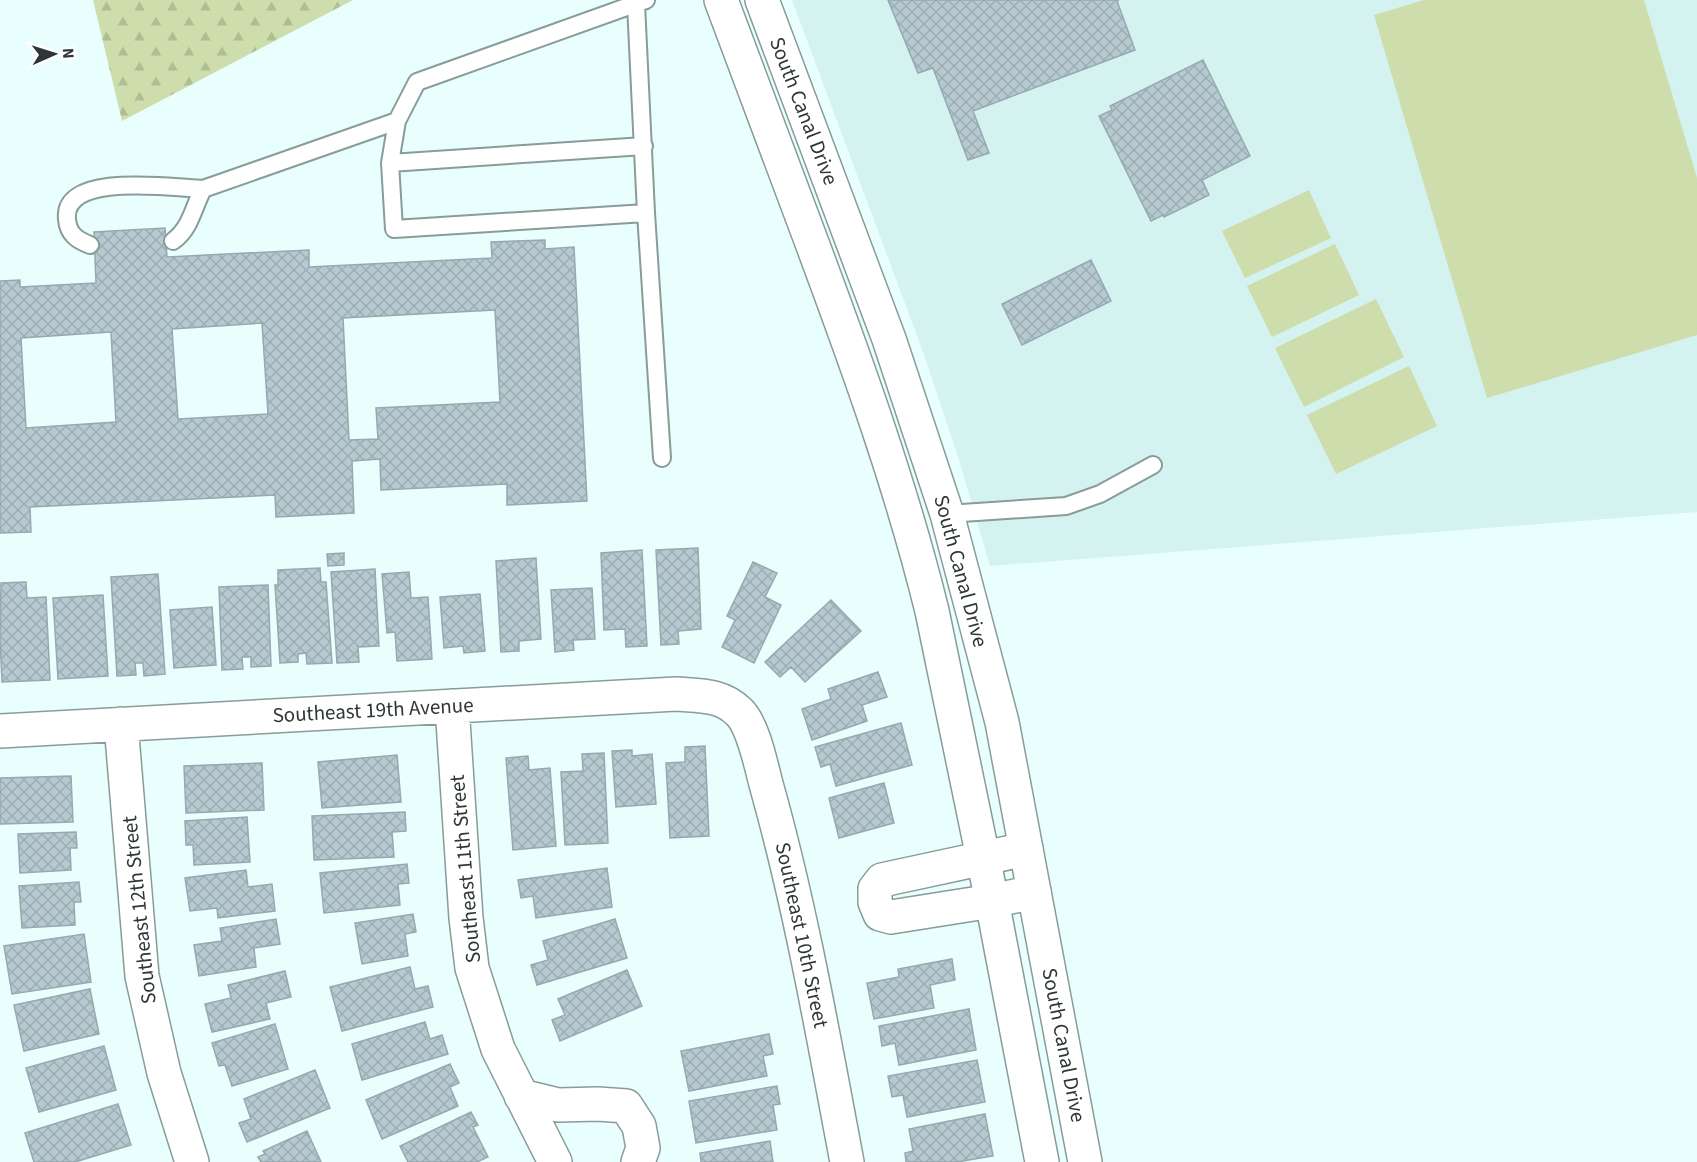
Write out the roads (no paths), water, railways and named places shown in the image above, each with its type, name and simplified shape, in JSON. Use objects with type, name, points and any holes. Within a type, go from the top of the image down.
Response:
[{"type":"street","name":"South Canal Drive","points":[[721,0],[857,364],[903,504],[932,610],[992,901],[1042,1162]]},
{"type":"street","name":"South Canal Drive","points":[[762,0],[889,339],[947,514],[1002,722],[1085,1162]]},
{"type":"street","name":"Southeast 19th Avenue","points":[[0,731],[676,693],[719,698],[741,713]]},
{"type":"street","name":"Southeast 11th Street","points":[[452,706],[466,918],[472,968],[498,1049],[555,1162]]},
{"type":"street","name":"Southeast 10th Street","points":[[741,713],[752,735],[782,840],[821,1020],[847,1162]]},
{"type":"street","name":"Southeast 12th Street","points":[[121,724],[142,975],[164,1073],[192,1162]]},
{"type":"street","points":[[1026,849],[882,880],[874,889],[875,902],[880,914],[891,917],[1034,892]]},
{"type":"street","points":[[521,1096],[558,1105],[626,1106],[639,1125],[643,1148],[638,1162]]},
{"type":"lane","points":[[646,213],[394,229],[390,164],[398,121],[417,82],[641,2],[646,213],[663,458]]},
{"type":"lane","points":[[90,245],[72,235],[67,226],[66,213],[72,201],[88,190],[144,185],[176,189],[203,189],[398,121]]},
{"type":"lane","points":[[390,164],[644,146]]},
{"type":"lane","points":[[173,241],[183,234],[189,224],[203,189]]},
{"type":"lane","points":[[947,514],[1066,506],[1100,494],[1153,465]]}]
